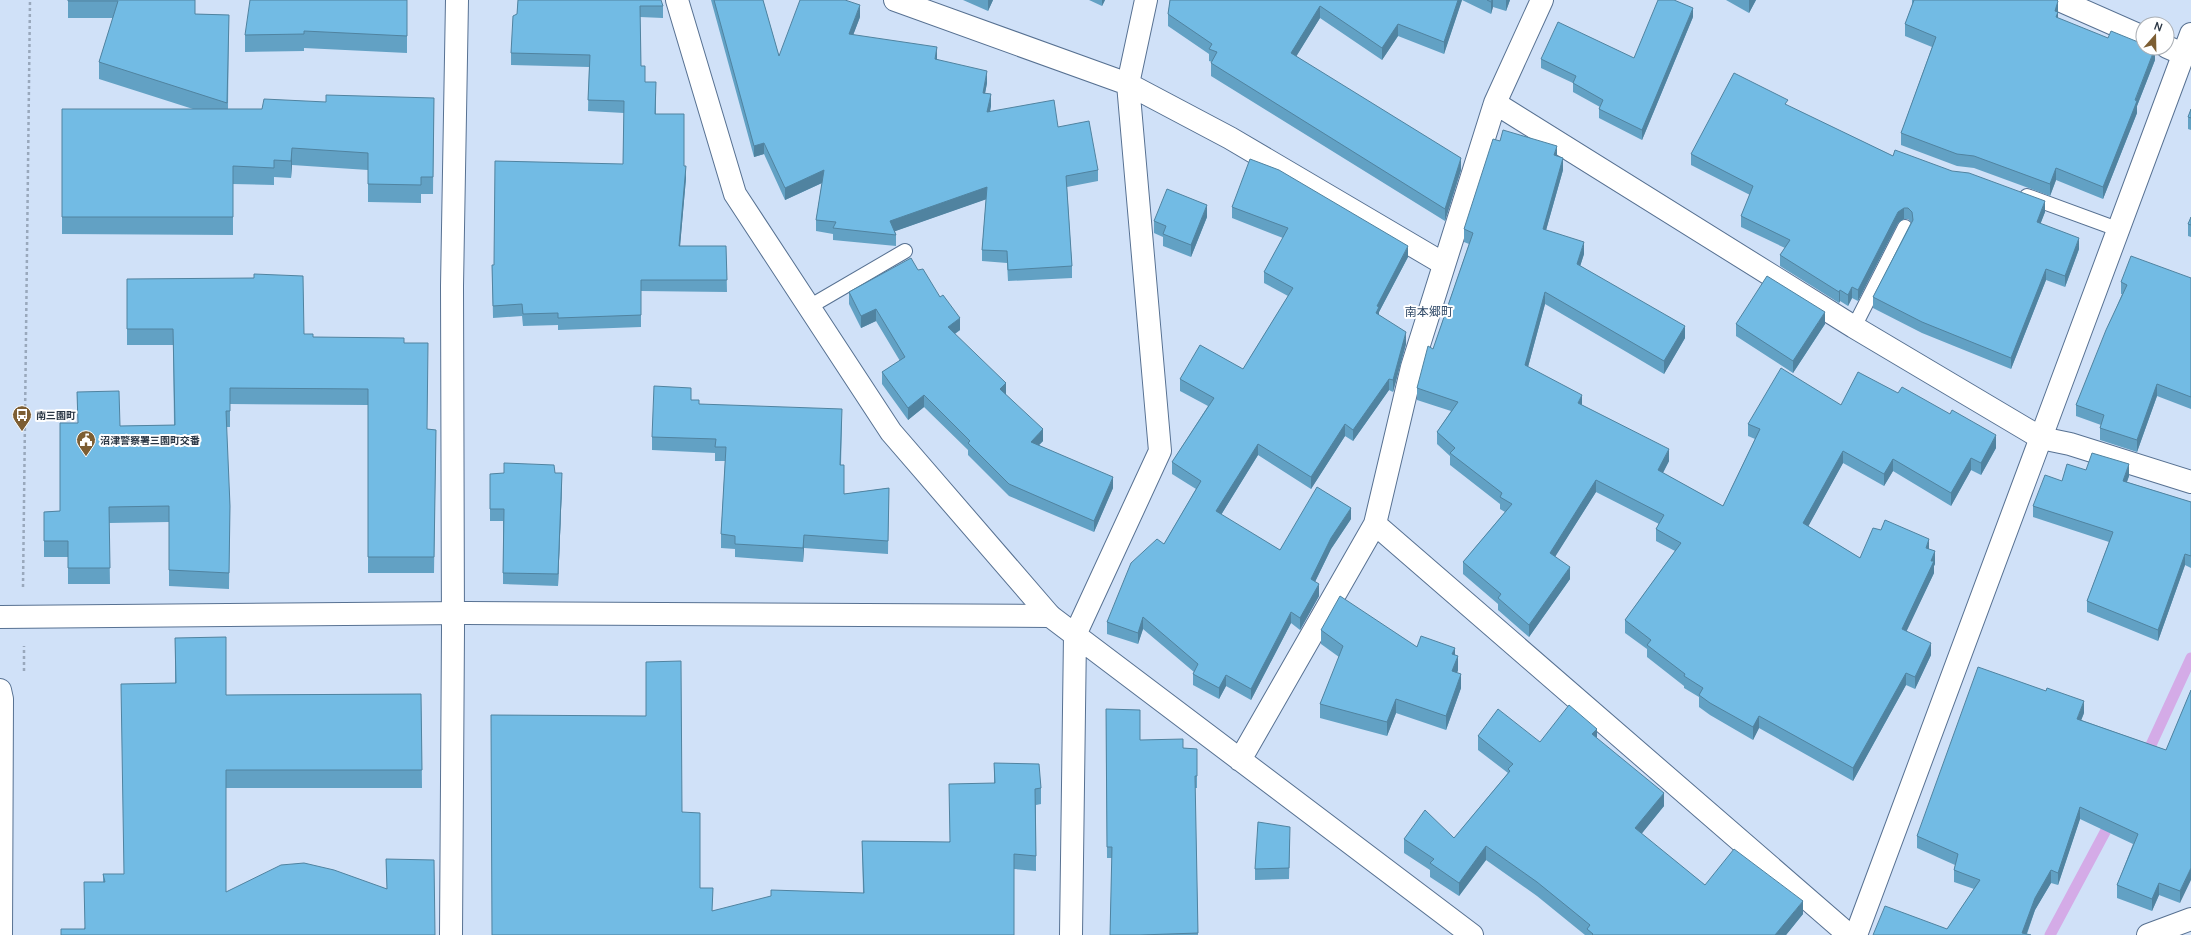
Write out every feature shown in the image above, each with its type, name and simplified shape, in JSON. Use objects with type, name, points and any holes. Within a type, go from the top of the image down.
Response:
[{"type":"main road","points":[[451,935],[453,613],[452,286],[457,0]]},
{"type":"main road","points":[[677,0],[734,194],[891,432],[1050,616],[1472,935]]},
{"type":"main road","points":[[895,0],[1128,84],[1230,138],[1444,264]]},
{"type":"main road","points":[[1071,935],[1075,635],[1160,451],[1128,84],[1146,0]]},
{"type":"main road","points":[[1240,760],[1376,524],[1412,367],[1495,103],[1542,0]]},
{"type":"main road","points":[[2059,0],[2135,33]]},
{"type":"main road","points":[[2175,51],[2191,34]]},
{"type":"main road","points":[[1856,935],[2120,230],[2173,56]]},
{"type":"main road","points":[[1495,103],[1854,327],[2041,438],[2070,444],[2191,482]]},
{"type":"main road","points":[[1376,524],[1849,935]]},
{"type":"main road","points":[[0,617],[453,613],[1050,616]]},
{"type":"main road","points":[[0,690],[2,699],[1,935]]},
{"type":"main road","points":[[2148,935],[2191,919]]},
{"type":"lane","points":[[2016,192],[2120,230]]},
{"type":"lane","points":[[1854,327],[1905,227]]},
{"type":"lane","points":[[809,307],[905,251]]},
{"type":"path","points":[[24,674],[22,617],[30,0]]},
{"type":"building","points":[[68,0],[195,0],[195,14],[229,15],[227,103],[99,62],[118,1]]},
{"type":"building","points":[[250,0],[407,0],[407,36],[304,31],[304,34],[245,35]]},
{"type":"building","points":[[518,0],[661,0],[663,6],[640,6],[641,66],[645,66],[645,82],[656,82],[655,114],[684,114],[684,166],[686,166],[679,246],[726,246],[727,280],[641,280],[641,315],[558,318],[558,313],[523,314],[522,304],[493,306],[492,265],[494,265],[495,161],[623,164],[624,101],[588,100],[590,55],[511,53],[513,16],[517,14]]},
{"type":"building","points":[[714,0],[763,0],[779,56],[800,0],[845,0],[860,5],[849,34],[937,47],[935,59],[987,71],[983,93],[991,94],[987,112],[1054,100],[1058,127],[1089,121],[1098,170],[1066,176],[1072,266],[1008,270],[1007,251],[982,250],[987,187],[890,221],[896,235],[833,228],[836,222],[816,220],[824,170],[785,188],[764,143],[754,146]]},
{"type":"building","points":[[1170,0],[1458,0],[1444,42],[1398,24],[1382,48],[1320,6],[1291,53],[1461,158],[1445,209],[1211,63],[1217,52],[1209,49],[1212,44],[1168,14]]},
{"type":"building","points":[[1658,0],[1674,0],[1693,8],[1642,130],[1599,109],[1603,100],[1573,83],[1576,76],[1541,59],[1558,22],[1634,58]]},
{"type":"building","points":[[1914,0],[2057,0],[2055,11],[2058,12],[2056,17],[2108,38],[2111,31],[2135,41],[2135,56],[2152,56],[2135,100],[2137,101],[2103,187],[2056,168],[2050,184],[1974,156],[1957,154],[1901,133],[1936,37],[1905,24]]},
{"type":"building","points":[[1734,73],[1788,100],[1785,104],[1893,156],[1895,150],[1952,171],[1969,173],[2045,201],[2037,222],[2079,238],[2065,276],[2046,269],[2011,358],[1922,322],[1873,297],[1913,220],[1912,212],[1908,208],[1904,208],[1898,212],[1858,290],[1852,287],[1848,295],[1840,290],[1839,292],[1780,255],[1790,240],[1741,216],[1753,186],[1691,154]]},
{"type":"building","points":[[326,95],[434,98],[433,177],[421,177],[421,185],[368,184],[368,153],[292,148],[291,161],[274,160],[274,168],[233,166],[233,217],[62,217],[62,109],[262,109],[264,99],[326,102]]},
{"type":"building","points":[[2191,109],[2191,118],[2188,117]]},
{"type":"building","points":[[1503,130],[1557,146],[1554,155],[1563,158],[1543,229],[1584,242],[1577,264],[1685,326],[1664,361],[1545,292],[1525,365],[1582,395],[1578,403],[1669,449],[1658,470],[1723,506],[1760,429],[1748,424],[1781,368],[1841,405],[1858,372],[1898,393],[1902,387],[1950,414],[1952,410],[1996,435],[1981,463],[1971,458],[1951,493],[1893,459],[1884,474],[1843,451],[1803,523],[1860,558],[1873,528],[1881,530],[1885,520],[1929,539],[1926,548],[1935,551],[1931,561],[1934,561],[1902,629],[1931,643],[1915,677],[1906,673],[1853,768],[1759,716],[1753,727],[1710,703],[1699,695],[1703,688],[1684,676],[1685,674],[1647,645],[1651,640],[1625,620],[1681,543],[1656,529],[1664,515],[1596,480],[1550,553],[1570,567],[1529,625],[1498,598],[1501,594],[1463,562],[1512,504],[1500,497],[1502,493],[1450,453],[1455,448],[1437,432],[1458,402],[1417,388],[1428,346],[1433,349],[1473,233],[1464,229],[1493,139],[1500,141]]},
{"type":"building","points":[[1250,159],[1279,170],[1408,246],[1377,306],[1379,307],[1376,313],[1406,332],[1393,380],[1389,379],[1353,430],[1345,424],[1311,477],[1258,444],[1216,511],[1280,550],[1317,487],[1351,508],[1331,538],[1311,579],[1319,584],[1300,618],[1291,612],[1251,689],[1226,675],[1219,688],[1193,674],[1198,664],[1143,617],[1138,633],[1107,622],[1131,563],[1157,539],[1164,544],[1201,481],[1172,462],[1214,398],[1180,379],[1200,345],[1243,369],[1293,288],[1264,272],[1288,228],[1232,207]]},
{"type":"building","points":[[1167,189],[1207,205],[1191,245],[1163,234],[1166,226],[1154,221]]},
{"type":"building","points":[[2191,217],[2191,225],[2188,224]]},
{"type":"building","points":[[2131,256],[2191,278],[2191,397],[2157,384],[2137,440],[2100,428],[2104,415],[2076,405],[2106,330],[2127,285],[2121,282]]},
{"type":"building","points":[[911,258],[918,270],[923,269],[940,297],[943,295],[960,318],[948,327],[1006,383],[1000,389],[1043,429],[1031,442],[1113,477],[1094,521],[1009,484],[968,443],[970,441],[924,395],[908,408],[882,372],[905,357],[876,309],[861,316],[849,292]]},
{"type":"building","points":[[254,274],[303,276],[304,334],[313,334],[313,337],[404,338],[404,343],[428,343],[427,429],[436,430],[434,557],[368,557],[368,389],[230,388],[230,411],[226,411],[230,506],[229,573],[169,570],[169,506],[109,507],[110,568],[68,568],[68,541],[44,541],[44,512],[60,511],[60,423],[78,423],[77,392],[119,391],[120,426],[175,425],[173,329],[127,329],[127,279],[254,278]]},
{"type":"building","points":[[1767,276],[1825,312],[1793,361],[1736,324]]},
{"type":"building","points":[[654,386],[691,388],[691,400],[699,400],[699,404],[842,409],[840,465],[844,465],[844,494],[889,488],[888,541],[804,535],[803,548],[735,544],[735,536],[721,534],[726,447],[715,447],[716,439],[652,437]]},
{"type":"building","points":[[2092,453],[2129,464],[2123,481],[2191,502],[2191,556],[2185,554],[2158,630],[2087,601],[2113,532],[2033,506],[2045,475],[2062,481],[2067,464],[2086,470]]},
{"type":"building","points":[[504,463],[554,465],[555,473],[562,473],[558,574],[503,573],[504,509],[490,509],[490,474],[504,473]]},
{"type":"building","points":[[1340,596],[1417,647],[1421,636],[1455,648],[1452,654],[1458,656],[1452,671],[1461,674],[1446,716],[1396,699],[1387,722],[1320,704],[1343,646],[1321,630]]},
{"type":"building","points":[[226,637],[226,695],[421,694],[422,770],[226,770],[226,892],[281,865],[304,863],[334,870],[387,889],[386,859],[434,860],[435,935],[61,935],[61,929],[85,929],[84,882],[105,882],[103,874],[124,874],[121,684],[176,683],[175,638]]},
{"type":"building","points":[[681,661],[682,812],[700,813],[700,888],[713,888],[712,911],[771,896],[771,890],[864,893],[862,841],[950,842],[949,784],[995,783],[994,763],[1039,764],[1041,788],[1035,789],[1036,856],[1014,854],[1014,935],[492,935],[491,715],[646,716],[646,662]]},
{"type":"building","points":[[1978,667],[2046,691],[2047,688],[2084,701],[2077,719],[2166,750],[2191,690],[2191,868],[2180,891],[2159,883],[2152,899],[2117,885],[2138,834],[2080,807],[2058,873],[2051,870],[2035,898],[2022,933],[2031,935],[1873,935],[1885,906],[1947,929],[1980,880],[1954,870],[1958,854],[1917,836]]},
{"type":"building","points":[[1569,705],[1597,729],[1592,734],[1664,793],[1635,828],[1705,885],[1734,849],[1803,901],[1775,935],[1592,935],[1593,934],[1587,929],[1590,925],[1537,882],[1486,846],[1459,883],[1430,863],[1434,859],[1404,839],[1425,810],[1454,838],[1510,771],[1508,769],[1513,764],[1478,736],[1498,709],[1540,742]]},
{"type":"building","points":[[1106,709],[1140,710],[1140,740],[1183,739],[1183,748],[1197,749],[1197,776],[1195,776],[1198,933],[1110,935],[1112,847],[1107,847]]},
{"type":"building","points":[[1258,822],[1290,827],[1289,868],[1255,869]]},
{"type":"waterway","points":[[2145,758],[2191,658]]},
{"type":"waterway","points":[[2050,935],[2112,819]]},
{"type":"place","name":"南三園町","points":[[22,432]]},
{"type":"place","name":"沼津警察署三園町交番","points":[[86,457]]},
{"type":"district","name":"南本郷町","points":[[1429,312]]}]
